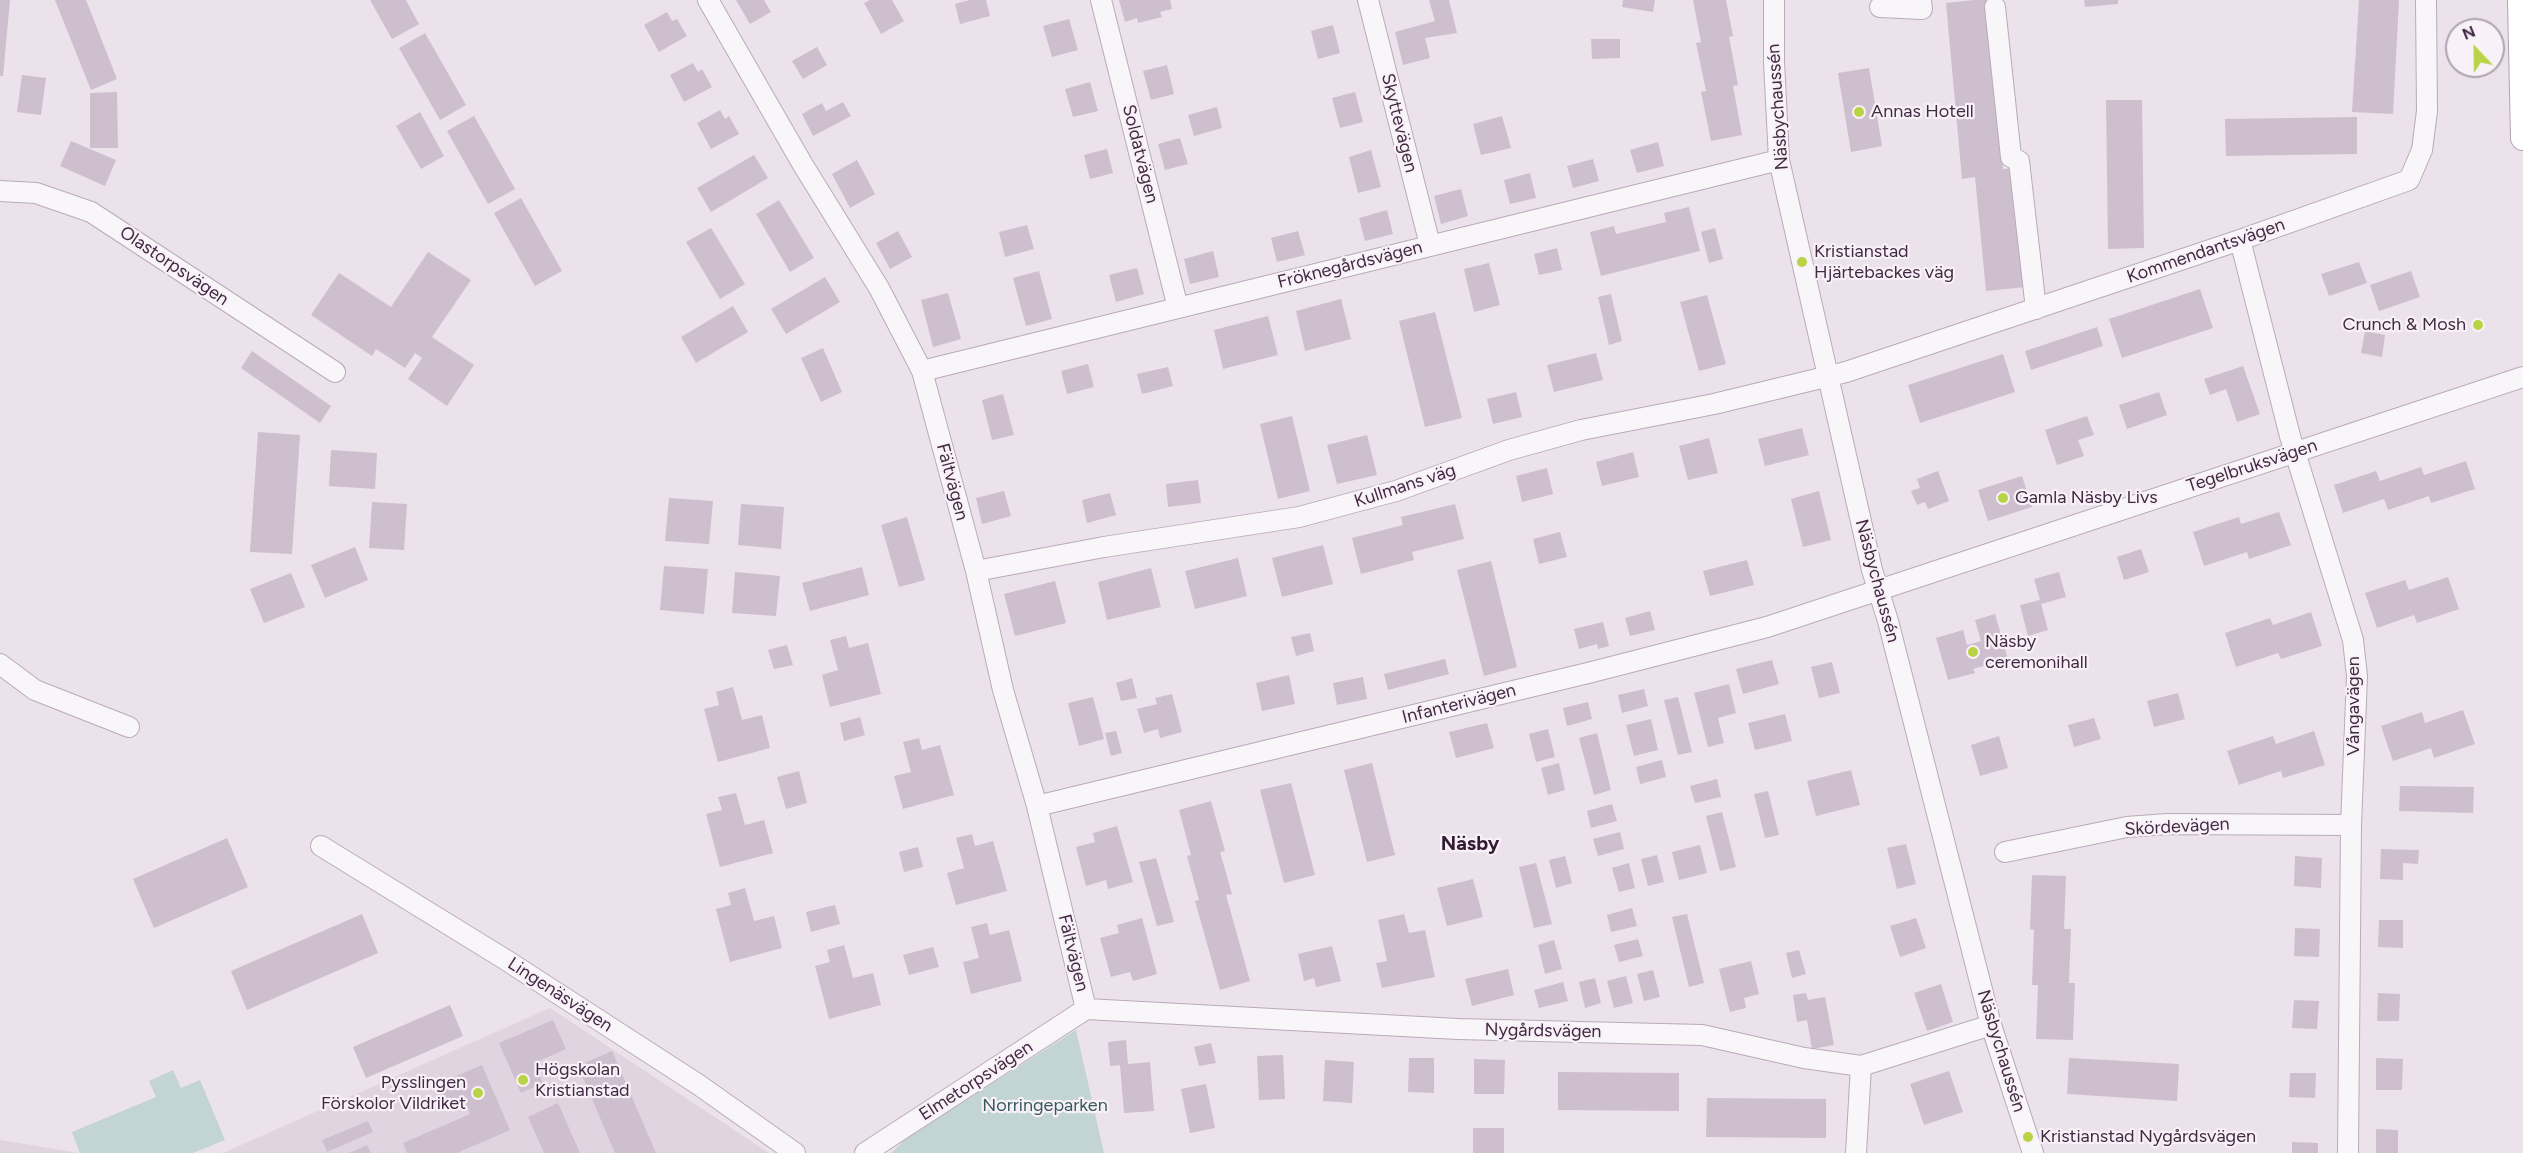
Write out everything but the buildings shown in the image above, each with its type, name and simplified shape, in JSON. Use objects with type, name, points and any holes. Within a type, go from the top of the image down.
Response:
[{"type":"main road","points":[[2520,0],[2523,138]]},
{"type":"street","name":"Fältvägen","points":[[708,0],[803,165],[879,288],[922,371],[976,571],[1003,690],[1037,806],[1086,1009]]},
{"type":"street","name":"Soldatvägen","points":[[1101,0],[1178,308]]},
{"type":"street","name":"Skyttevägen","points":[[1368,0],[1430,245]]},
{"type":"street","name":"Näsbychaussén","points":[[1774,0],[1774,63],[1779,160],[1878,589],[1991,1025],[2033,1153]]},
{"type":"street","points":[[1880,7],[1922,9],[1921,0]]},
{"type":"street","name":"Kommendantsvägen","points":[[1828,377],[2240,240],[2409,180],[2422,150],[2427,111],[2426,0]]},
{"type":"street","points":[[1995,7],[2011,157],[2019,161],[2036,309]]},
{"type":"street","name":"Fröknegårdsvägen","points":[[922,371],[1779,160]]},
{"type":"street","name":"Olastorpsvägen","points":[[0,191],[36,193],[92,212],[335,372]]},
{"type":"street","name":"Vångavägen","points":[[2240,240],[2295,452],[2353,640],[2357,676],[2351,825],[2348,1153]]},
{"type":"street","name":"Kullmans väg","points":[[976,571],[1104,547],[1299,517],[1396,491],[1509,450],[1581,430],[1714,404],[1828,377]]},
{"type":"street","name":"Tegelbruksvägen","points":[[1878,589],[2523,377]]},
{"type":"street","name":"Infanterivägen","points":[[1037,806],[1592,672],[1767,627],[1878,589]]},
{"type":"street","points":[[0,664],[35,690],[129,727]]},
{"type":"street","name":"Skördevägen","points":[[2005,852],[2127,827],[2167,824],[2351,825]]},
{"type":"street","name":"Lingenäsvägen","points":[[321,846],[506,960],[689,1079],[795,1153]]},
{"type":"street","name":"Nygårdsvägen","points":[[1086,1009],[1458,1029],[1702,1035],[1804,1058],[1861,1065],[1991,1025]]},
{"type":"street","name":"Elmetorpsvägen","points":[[865,1153],[1086,1009]]},
{"type":"street","points":[[1856,1153],[1861,1065]]},
{"type":"shaded area","name":"Högskolan Kristianstad","points":[[550,1008],[769,1153],[223,1153]]},
{"type":"shaded area","points":[[0,1140],[80,1153],[0,1153]]},
{"type":"green space","name":"Norringeparken","points":[[1076,1030],[1104,1153],[891,1153],[907,1138]]},
{"type":"green space","points":[[173,1070],[181,1088],[200,1080],[225,1140],[193,1153],[80,1153],[72,1132],[156,1097],[149,1081]]},
{"type":"place","name":"Annas Hotell","points":[[1859,112]]},
{"type":"place","name":"Kristianstad Hjärtebackes väg","points":[[1802,262]]},
{"type":"place","name":"Crunch & Mosh","points":[[2478,325]]},
{"type":"place","name":"Gamla Näsby Livs","points":[[2003,498]]},
{"type":"place","name":"Näsby ceremonihall","points":[[1973,652]]},
{"type":"place","name":"Högskolan Kristianstad","points":[[523,1080]]},
{"type":"place","name":"Pysslingen Förskolor Vildriket","points":[[478,1093]]},
{"type":"place","name":"Kristianstad Nygårdsvägen","points":[[2028,1137]]},
{"type":"district","name":"Näsby","points":[[1470,844]]}]
